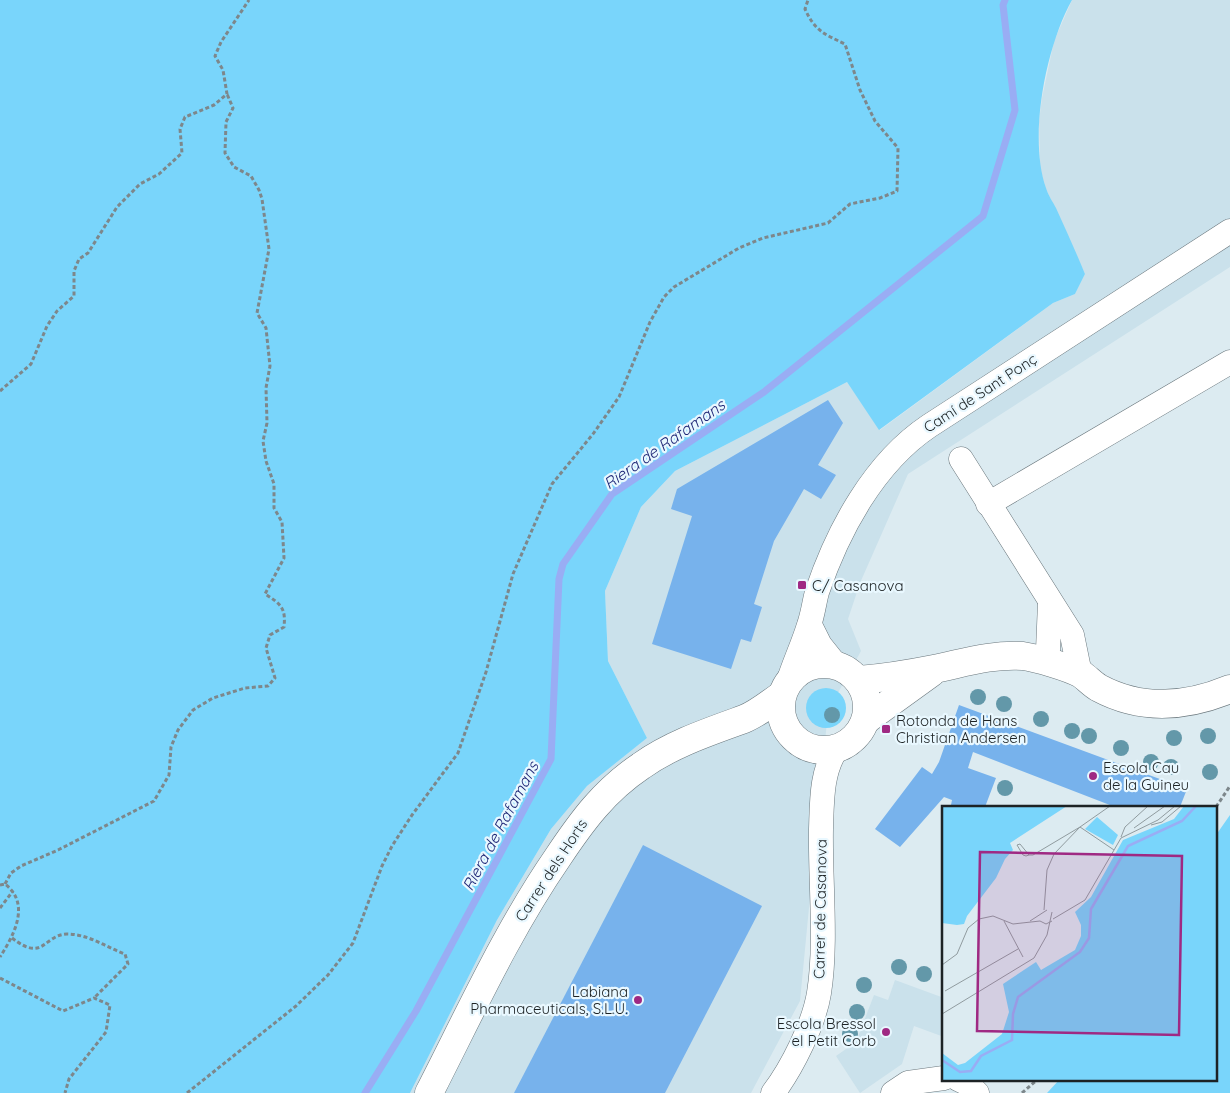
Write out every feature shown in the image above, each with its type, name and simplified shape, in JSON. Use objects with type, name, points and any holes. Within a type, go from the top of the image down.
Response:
[{"type":"street","name":"Camí de Sant Ponç","points":[[810,625],[820,585],[846,526],[878,472],[893,454],[929,426],[1230,231]]},
{"type":"street","points":[[988,504],[1230,362]]},
{"type":"street","points":[[960,459],[1072,635],[1080,674]]},
{"type":"street","points":[[1040,659],[1048,650],[1050,603]]},
{"type":"street","points":[[810,625],[820,645],[836,665]]},
{"type":"street","points":[[810,625],[779,708],[782,721],[789,733],[799,742],[810,748],[823,750],[837,748],[855,738],[866,720],[936,669]]},
{"type":"street","points":[[859,680],[936,669],[977,658],[1023,656],[1040,659],[1080,674],[1098,688],[1126,699],[1147,704],[1183,703],[1212,696],[1230,689]]},
{"type":"street","points":[[785,689],[797,673],[808,666],[836,665],[849,671],[859,680],[866,693],[868,706],[866,720]]},
{"type":"street","name":"Carrer dels Horts","points":[[429,1093],[515,924],[537,887],[589,812],[607,793],[640,766],[664,750],[745,718],[785,689]]},
{"type":"street","points":[[745,718],[789,733]]},
{"type":"street","name":"Carrer de Casanova","points":[[773,1093],[800,1045],[812,1018],[819,993],[822,797],[828,762],[837,748]]},
{"type":"street","points":[[893,1093],[908,1083],[938,1078],[953,1093]]},
{"type":"street","points":[[960,1080],[968,1084],[977,1093]]},
{"type":"path","points":[[5,884],[11,873],[21,866],[58,850],[154,801],[168,775],[170,747],[193,710],[213,698],[245,688],[268,686],[275,678],[266,648],[270,635],[284,627],[285,617],[280,603],[265,594],[284,558],[284,537],[282,522],[274,508],[274,484],[266,461],[264,441],[267,423],[266,388],[270,366],[266,328],[257,313],[268,249],[262,198],[259,190],[251,176],[234,167],[225,153],[226,122],[233,108],[227,94],[223,70],[216,56],[221,42],[248,0]]},
{"type":"path","points":[[187,1093],[296,1006],[328,975],[353,943],[382,866],[392,846],[412,815],[458,753],[486,672],[513,574],[552,484],[593,434],[619,398],[650,322],[664,297],[674,287],[740,248],[764,238],[828,223],[850,204],[880,198],[897,191],[898,148],[875,121],[860,90],[845,44],[827,36],[812,24],[805,8],[808,0]]},
{"type":"path","points":[[0,391],[31,364],[47,326],[57,311],[74,296],[74,271],[79,259],[88,253],[117,207],[140,184],[170,166],[182,152],[180,129],[185,117],[214,105],[227,94]]},
{"type":"path","points":[[1217,806],[1230,786]]},
{"type":"path","points":[[0,885],[5,884],[14,891],[20,912],[12,938],[0,957]]},
{"type":"path","points":[[0,908],[14,891]]},
{"type":"path","points":[[0,978],[63,1011],[94,998],[128,964],[125,954],[88,937],[65,934],[36,949],[22,946],[12,938]]},
{"type":"path","points":[[65,1093],[68,1079],[106,1032],[110,1005],[94,998]]},
{"type":"path","points":[[1022,1093],[1037,1080]]},
{"type":"shaded area","points":[[0,0],[1072,0],[1054,42],[1042,92],[1039,144],[1041,167],[1047,191],[1085,274],[1075,294],[1053,303],[879,430],[847,382],[675,471],[641,507],[605,591],[608,661],[647,738],[587,786],[551,829],[497,920],[410,1093],[0,1093]]},
{"type":"shaded area","points":[[1072,0],[1230,0],[1230,267],[908,474],[860,583],[848,619],[861,651],[828,711],[800,1001],[751,1093],[410,1093],[497,920],[551,829],[587,786],[647,738],[608,661],[605,591],[641,507],[675,471],[847,382],[880,430],[1053,303],[1075,294],[1085,274],[1046,189],[1040,168],[1039,121],[1054,41]]},
{"type":"shaded area","points":[[822,688],[830,688],[837,691],[843,697],[846,708],[843,719],[837,725],[830,728],[822,728],[815,725],[809,719],[806,712],[806,704],[809,697],[815,691]]},
{"type":"shaded area","points":[[1230,815],[1230,1093],[1047,1093],[1059,1080],[1218,1080],[1218,832]]},
{"type":"shaded area","name":"Escola Bressol el Petit Corb","points":[[895,980],[942,997],[942,1036],[914,1026],[902,1064],[860,1093],[836,1056],[856,1042],[874,995],[888,1000]]},
{"type":"building","points":[[828,400],[843,423],[818,465],[836,475],[821,499],[804,489],[774,541],[754,604],[762,607],[751,642],[741,639],[731,669],[652,644],[692,516],[671,509],[677,489]]},
{"type":"building","name":"Escola Cau de la Guineu","points":[[959,705],[1187,789],[1180,806],[1112,806],[973,752],[968,768],[996,778],[985,806],[953,806],[951,805],[952,800],[944,797],[900,847],[875,829],[922,767],[932,774],[939,762]]},
{"type":"building","name":"Labiana Pharmaceuticals, S.L.U.","points":[[643,845],[762,906],[665,1093],[514,1093]]},
{"type":"waterway","name":"Riera de Rafamans","points":[[365,1093],[416,1011],[551,759],[559,579],[563,564],[612,494],[764,392],[983,216],[1015,110],[1003,5],[1005,0]]},
{"type":"place","name":"C/ Casanova","points":[[802,585]]},
{"type":"place","name":"Rotonda de Hans Christian Andersen","points":[[886,729]]},
{"type":"place","name":"Escola Cau de la Guineu","points":[[1093,776]]},
{"type":"place","name":"Labiana Pharmaceuticals, S.L.U.","points":[[638,1000]]},
{"type":"place","name":"Escola Bressol el Petit Corb","points":[[886,1032]]}]
